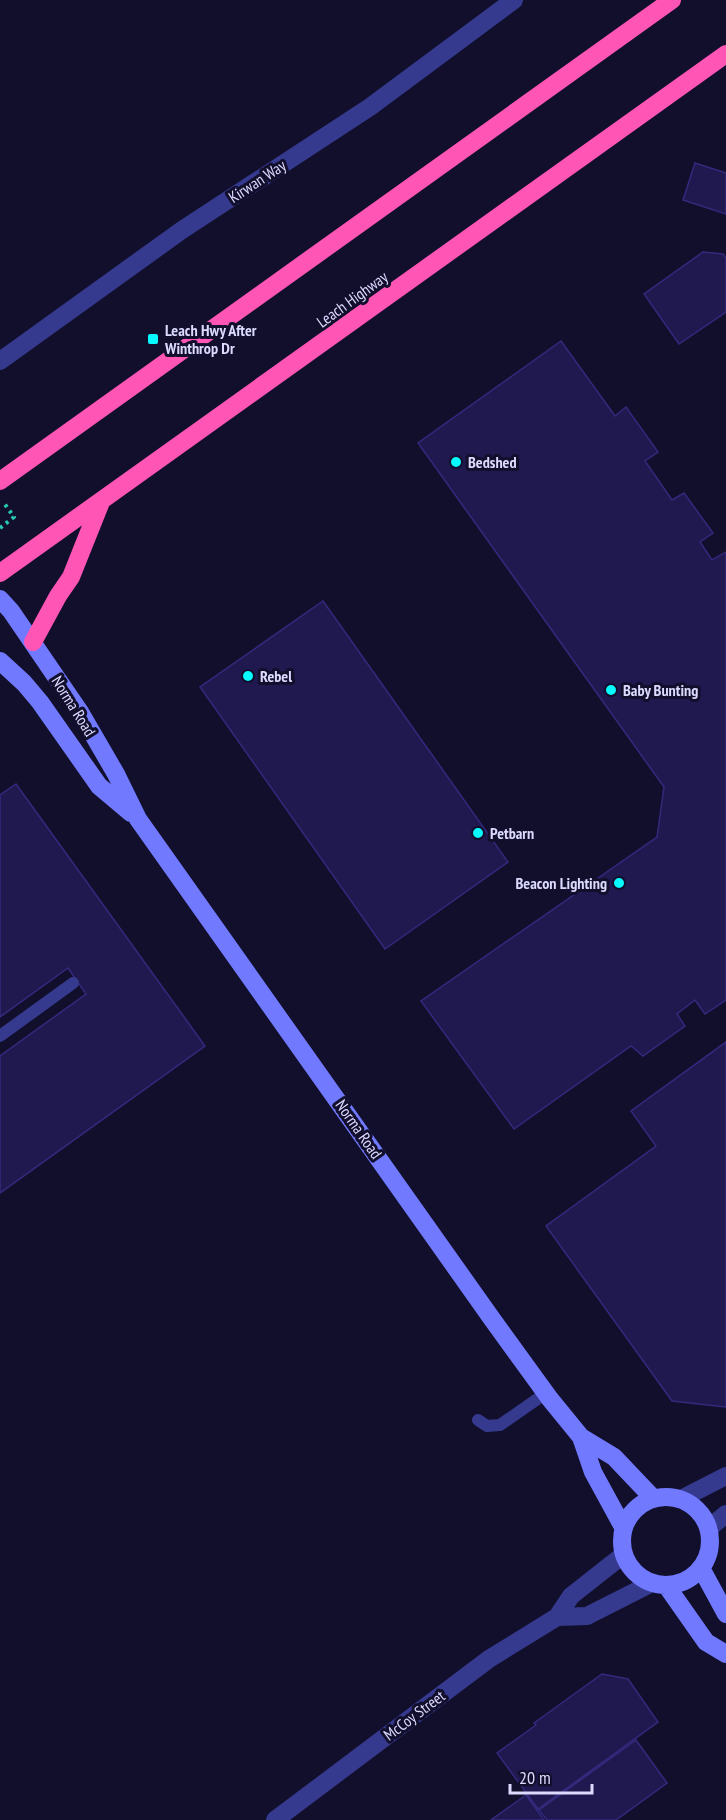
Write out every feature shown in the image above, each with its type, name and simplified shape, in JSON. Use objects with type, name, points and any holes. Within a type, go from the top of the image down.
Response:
[{"type":"highway","points":[[0,481],[672,0]]},
{"type":"highway","name":"Leach Highway","points":[[0,573],[726,54]]},
{"type":"highway","points":[[33,642],[58,596],[71,578],[101,502]]},
{"type":"street","name":"Kirwan Way","points":[[0,361],[182,230],[370,106],[514,0]]},
{"type":"street","name":"Norma Road","points":[[0,598],[80,712],[116,774],[138,819],[546,1392],[581,1437],[593,1472],[623,1527]]},
{"type":"street","name":"Norma Road","points":[[0,661],[24,683],[40,702],[99,786],[138,819]]},
{"type":"street","name":"Norma Road","points":[[581,1437],[615,1457],[653,1498]]},
{"type":"street","points":[[681,1499],[726,1476]]},
{"type":"street","points":[[667,1496],[693,1505],[703,1516],[709,1528],[711,1542],[708,1556],[701,1568],[691,1577],[679,1583],[659,1584],[640,1577],[630,1568],[623,1555],[621,1541],[623,1527],[640,1505],[653,1498],[667,1496]]},
{"type":"street","points":[[709,1528],[726,1514]]},
{"type":"street","name":"McCoy Street","points":[[275,1820],[489,1659],[557,1617],[571,1596],[623,1555]]},
{"type":"street","points":[[701,1568],[726,1614]]},
{"type":"street","points":[[659,1584],[706,1642],[726,1654]]},
{"type":"street","name":"McCoy Street","points":[[557,1617],[586,1616],[659,1584]]},
{"type":"lane","points":[[0,1036],[73,983]]},
{"type":"lane","points":[[478,1420],[487,1426],[500,1425],[546,1392]]},
{"type":"path","points":[[0,528],[14,518],[5,505]]},
{"type":"building","points":[[695,163],[726,173],[726,214],[683,200]]},
{"type":"building","points":[[703,252],[723,254],[726,258],[726,312],[679,344],[644,294]]},
{"type":"building","points":[[561,341],[615,416],[626,407],[658,452],[645,461],[672,500],[684,493],[713,533],[700,542],[712,560],[726,552],[726,1000],[705,1014],[695,1000],[677,1014],[685,1026],[643,1056],[631,1046],[514,1129],[421,1001],[657,837],[664,787],[418,443]]},
{"type":"building","points":[[323,601],[508,862],[385,949],[200,687]]},
{"type":"building","points":[[16,784],[205,1046],[0,1193],[0,1056],[86,994],[68,968],[0,1017],[0,795]]},
{"type":"building","points":[[726,1042],[726,1407],[672,1401],[546,1226],[656,1146],[631,1111]]},
{"type":"building","points":[[602,1674],[628,1679],[658,1722],[538,1809],[497,1753]]},
{"type":"building","points":[[636,1740],[667,1783],[616,1820],[547,1820],[539,1810]]},
{"type":"building","points":[[526,1795],[544,1820],[491,1820]]},
{"type":"place","name":"Leach Hwy After Winthrop Dr","points":[[153,339]]},
{"type":"place","name":"Bedshed","points":[[456,462]]},
{"type":"place","name":"Rebel","points":[[248,676]]},
{"type":"place","name":"Baby Bunting","points":[[611,690]]},
{"type":"place","name":"Petbarn","points":[[478,833]]},
{"type":"place","name":"Beacon Lighting","points":[[619,883]]}]
